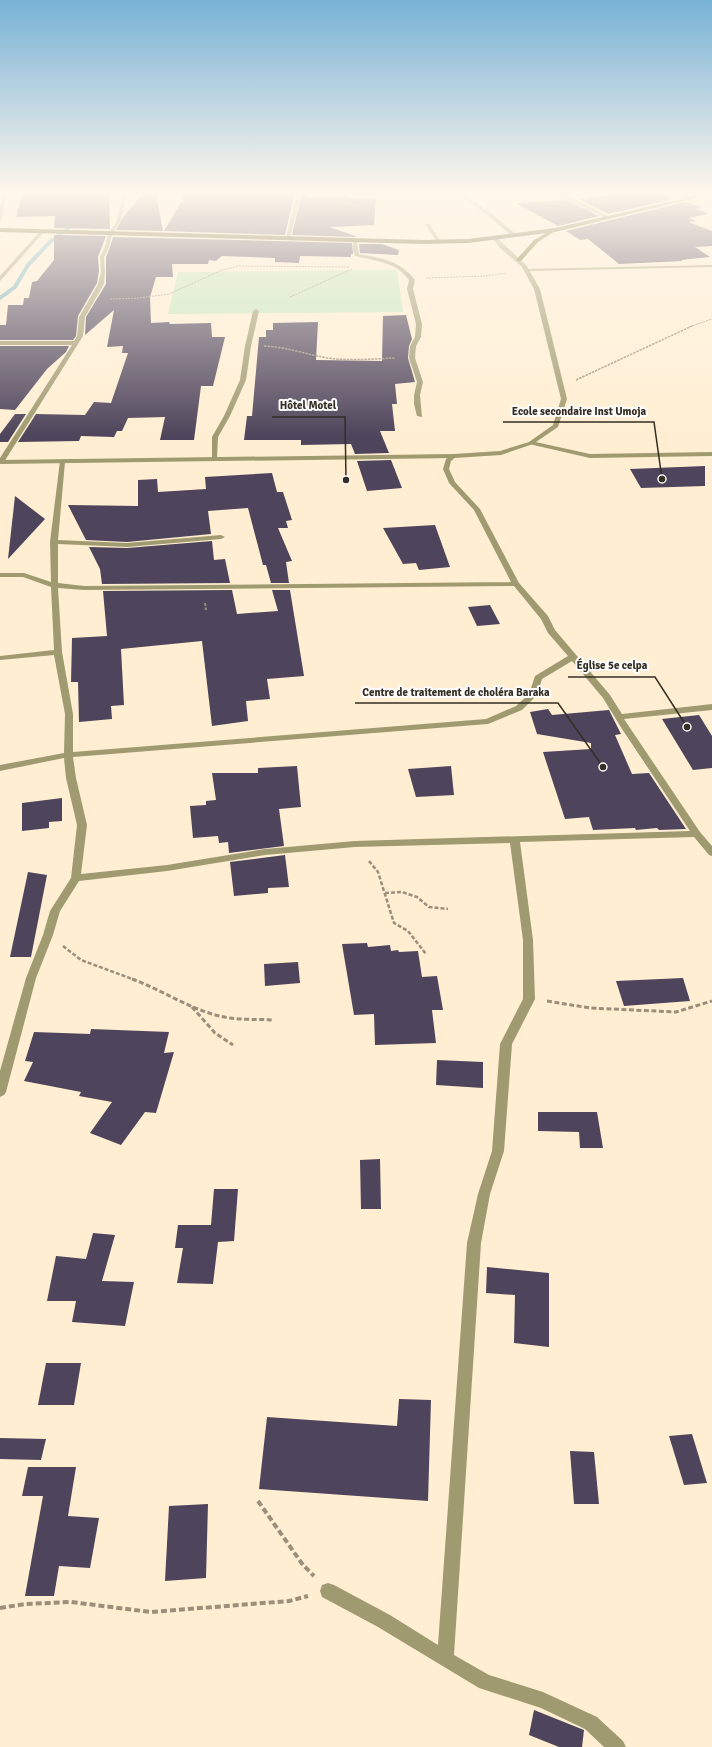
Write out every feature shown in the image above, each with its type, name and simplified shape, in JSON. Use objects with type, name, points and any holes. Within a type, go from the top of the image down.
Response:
[{"type":"street","points":[[0,462],[80,336],[82,317],[101,284],[103,274]]},
{"type":"street","points":[[406,274],[412,280],[410,289],[419,324],[418,337],[412,346],[412,358],[420,382],[417,400],[420,416]]},
{"type":"street","points":[[0,462],[454,456],[501,453],[531,443],[556,426],[564,399],[537,289],[529,274]]},
{"type":"street","points":[[214,458],[215,437],[227,416],[243,380],[248,346],[256,311]]},
{"type":"street","points":[[0,343],[42,344],[76,342]]},
{"type":"street","points":[[531,443],[590,456],[712,454]]},
{"type":"street","points":[[454,456],[448,460],[446,469],[452,483],[477,509],[516,584],[545,618],[551,631],[607,697],[697,834],[712,853]]},
{"type":"street","points":[[0,1092],[31,978],[48,935],[55,911],[76,878],[82,825],[70,778],[68,755],[69,714],[58,652],[54,586],[54,542],[62,462]]},
{"type":"street","points":[[54,542],[128,545],[221,537]]},
{"type":"street","points":[[0,575],[24,575],[54,586],[84,588],[516,584]]},
{"type":"street","points":[[0,658],[58,652]]},
{"type":"street","points":[[0,768],[68,755],[488,721],[519,708],[533,695],[538,678],[572,657]]},
{"type":"street","points":[[620,718],[712,707]]},
{"type":"street","points":[[76,878],[167,868],[264,852],[354,844],[697,834]]},
{"type":"street","points":[[445,1659],[474,1242],[484,1194],[498,1151],[506,1044],[529,999],[528,940],[515,840]]},
{"type":"street","points":[[328,1591],[384,1621],[485,1682],[543,1700],[591,1723],[617,1747]]},
{"type":"path","points":[[92,300],[139,298],[169,294],[214,274]]},
{"type":"path","points":[[290,297],[341,274]]},
{"type":"path","points":[[411,278],[485,276],[502,274]]},
{"type":"path","points":[[561,387],[681,330],[712,319]]},
{"type":"path","points":[[248,346],[284,347],[303,353],[346,360],[412,358]]},
{"type":"path","points":[[354,844],[378,872],[394,923],[408,930],[426,954]]},
{"type":"path","points":[[385,893],[402,892],[417,897],[429,907],[448,909]]},
{"type":"path","points":[[48,935],[81,960],[148,985],[192,1007],[230,1018],[273,1020]]},
{"type":"path","points":[[529,999],[590,1008],[676,1012],[712,1001]]},
{"type":"path","points":[[192,1007],[215,1034],[233,1045]]},
{"type":"path","points":[[0,1608],[25,1604],[71,1602],[151,1612],[290,1601],[328,1591],[303,1564],[258,1501]]},
{"type":"green space","points":[[178,274],[398,274],[403,312],[168,314]]},
{"type":"building","points":[[43,274],[99,274],[97,283],[78,316],[76,336],[73,340],[0,340],[0,325],[6,325],[8,305],[23,305],[24,298],[29,298],[32,282],[37,281]]},
{"type":"building","points":[[106,274],[173,274],[173,277],[156,277],[150,297],[151,323],[211,323],[212,337],[225,337],[213,386],[201,386],[194,440],[160,440],[165,417],[128,418],[122,431],[117,431],[114,437],[81,436],[79,441],[18,442],[36,414],[85,415],[94,402],[111,403],[128,353],[122,353],[123,346],[107,347],[114,310],[85,335],[86,317],[106,284]]},
{"type":"building","points":[[406,315],[412,339],[409,346],[408,358],[415,382],[395,384],[397,404],[392,404],[395,431],[380,431],[389,453],[355,454],[351,444],[301,445],[301,440],[244,440],[247,416],[252,416],[259,337],[266,337],[266,330],[273,330],[273,323],[318,322],[316,360],[382,361],[383,316]]},
{"type":"building","points":[[0,346],[69,346],[66,352],[47,369],[15,410],[0,409]]},
{"type":"building","points":[[15,414],[26,414],[8,442],[0,442],[0,434]]},
{"type":"building","points":[[391,460],[402,488],[367,491],[357,461]]},
{"type":"building","points":[[705,466],[705,486],[641,488],[630,469]]},
{"type":"building","points":[[272,473],[277,492],[283,492],[292,520],[286,521],[288,528],[278,528],[292,561],[286,562],[289,583],[271,583],[266,565],[263,565],[248,508],[208,511],[211,534],[127,542],[86,540],[68,505],[138,506],[138,480],[157,479],[158,492],[206,489],[205,477]]},
{"type":"building","points":[[15,496],[45,519],[8,559]]},
{"type":"building","points":[[435,525],[450,567],[419,570],[416,563],[403,564],[383,528]]},
{"type":"building","points":[[212,541],[214,560],[225,559],[230,583],[102,584],[100,569],[89,547],[127,548]]},
{"type":"building","points":[[232,590],[237,614],[278,611],[272,590],[290,590],[304,676],[267,679],[270,699],[246,701],[248,721],[212,726],[202,641],[121,649],[124,705],[111,706],[112,719],[79,722],[78,682],[71,682],[72,638],[107,636],[103,591]]},
{"type":"building","points":[[490,605],[500,624],[477,626],[468,607]]},
{"type":"building","points":[[548,709],[552,715],[609,710],[621,734],[615,735],[632,774],[649,773],[686,829],[659,830],[657,828],[636,830],[635,828],[593,830],[589,817],[565,819],[543,752],[591,749],[591,743],[537,734],[530,712]]},
{"type":"building","points":[[699,715],[712,736],[712,768],[693,770],[662,719]]},
{"type":"building","points":[[297,766],[301,807],[279,809],[284,846],[229,853],[228,842],[219,843],[218,836],[193,838],[190,806],[206,805],[206,801],[216,800],[212,773],[258,773],[258,768]]},
{"type":"building","points":[[451,766],[454,795],[416,797],[408,769]]},
{"type":"building","points":[[62,798],[62,821],[49,822],[49,828],[22,831],[22,803]]},
{"type":"building","points":[[285,855],[289,887],[268,888],[268,893],[234,896],[230,862]]},
{"type":"building","points":[[28,872],[47,875],[31,957],[10,957]]},
{"type":"building","points":[[367,943],[368,947],[390,945],[391,951],[418,951],[422,977],[437,976],[443,1010],[432,1010],[436,1043],[375,1045],[374,1014],[354,1015],[342,944]]},
{"type":"building","points":[[298,962],[300,983],[265,986],[264,964]]},
{"type":"building","points":[[683,978],[690,1001],[624,1006],[616,981]]},
{"type":"building","points":[[91,1029],[169,1032],[164,1053],[174,1052],[156,1113],[145,1112],[121,1145],[90,1133],[112,1102],[79,1096],[81,1092],[24,1081],[33,1062],[25,1061],[34,1032],[90,1034]]},
{"type":"building","points":[[437,1060],[483,1062],[483,1088],[436,1085]]},
{"type":"building","points":[[538,1112],[597,1112],[603,1148],[580,1148],[579,1132],[538,1131]]},
{"type":"building","points":[[380,1159],[381,1209],[361,1209],[360,1160]]},
{"type":"building","points":[[214,1189],[238,1189],[234,1241],[218,1242],[213,1284],[177,1283],[183,1248],[175,1248],[178,1225],[211,1225]]},
{"type":"building","points":[[93,1233],[115,1235],[102,1281],[134,1282],[125,1326],[72,1322],[76,1301],[47,1301],[56,1256],[86,1259]]},
{"type":"building","points":[[487,1267],[549,1273],[549,1347],[514,1343],[515,1295],[486,1293]]},
{"type":"building","points":[[46,1363],[81,1363],[74,1405],[38,1405]]},
{"type":"building","points":[[399,1399],[431,1400],[428,1501],[259,1489],[267,1417],[397,1426]]},
{"type":"building","points":[[692,1434],[707,1483],[684,1485],[669,1436]]},
{"type":"building","points":[[0,1438],[46,1439],[41,1460],[0,1459]]},
{"type":"building","points":[[570,1451],[594,1452],[599,1504],[574,1504]]},
{"type":"building","points":[[28,1467],[76,1467],[68,1516],[99,1518],[90,1568],[59,1566],[54,1596],[25,1596],[43,1496],[22,1496]]},
{"type":"building","points":[[208,1504],[206,1578],[165,1581],[169,1506]]},
{"type":"building","points":[[534,1710],[584,1730],[582,1747],[559,1747],[529,1735]]},
{"type":"waterway","points":[[0,298],[15,287],[23,274]]},
{"type":"place","name":"Ecole secondaire Inst Umoja","points":[[662,479]]},
{"type":"place","name":"Hôtel Motel","points":[[346,480]]},
{"type":"place","name":"Église 5e celpa","points":[[687,727]]},
{"type":"place","name":"Centre de traitement de choléra Baraka","points":[[603,767]]}]
